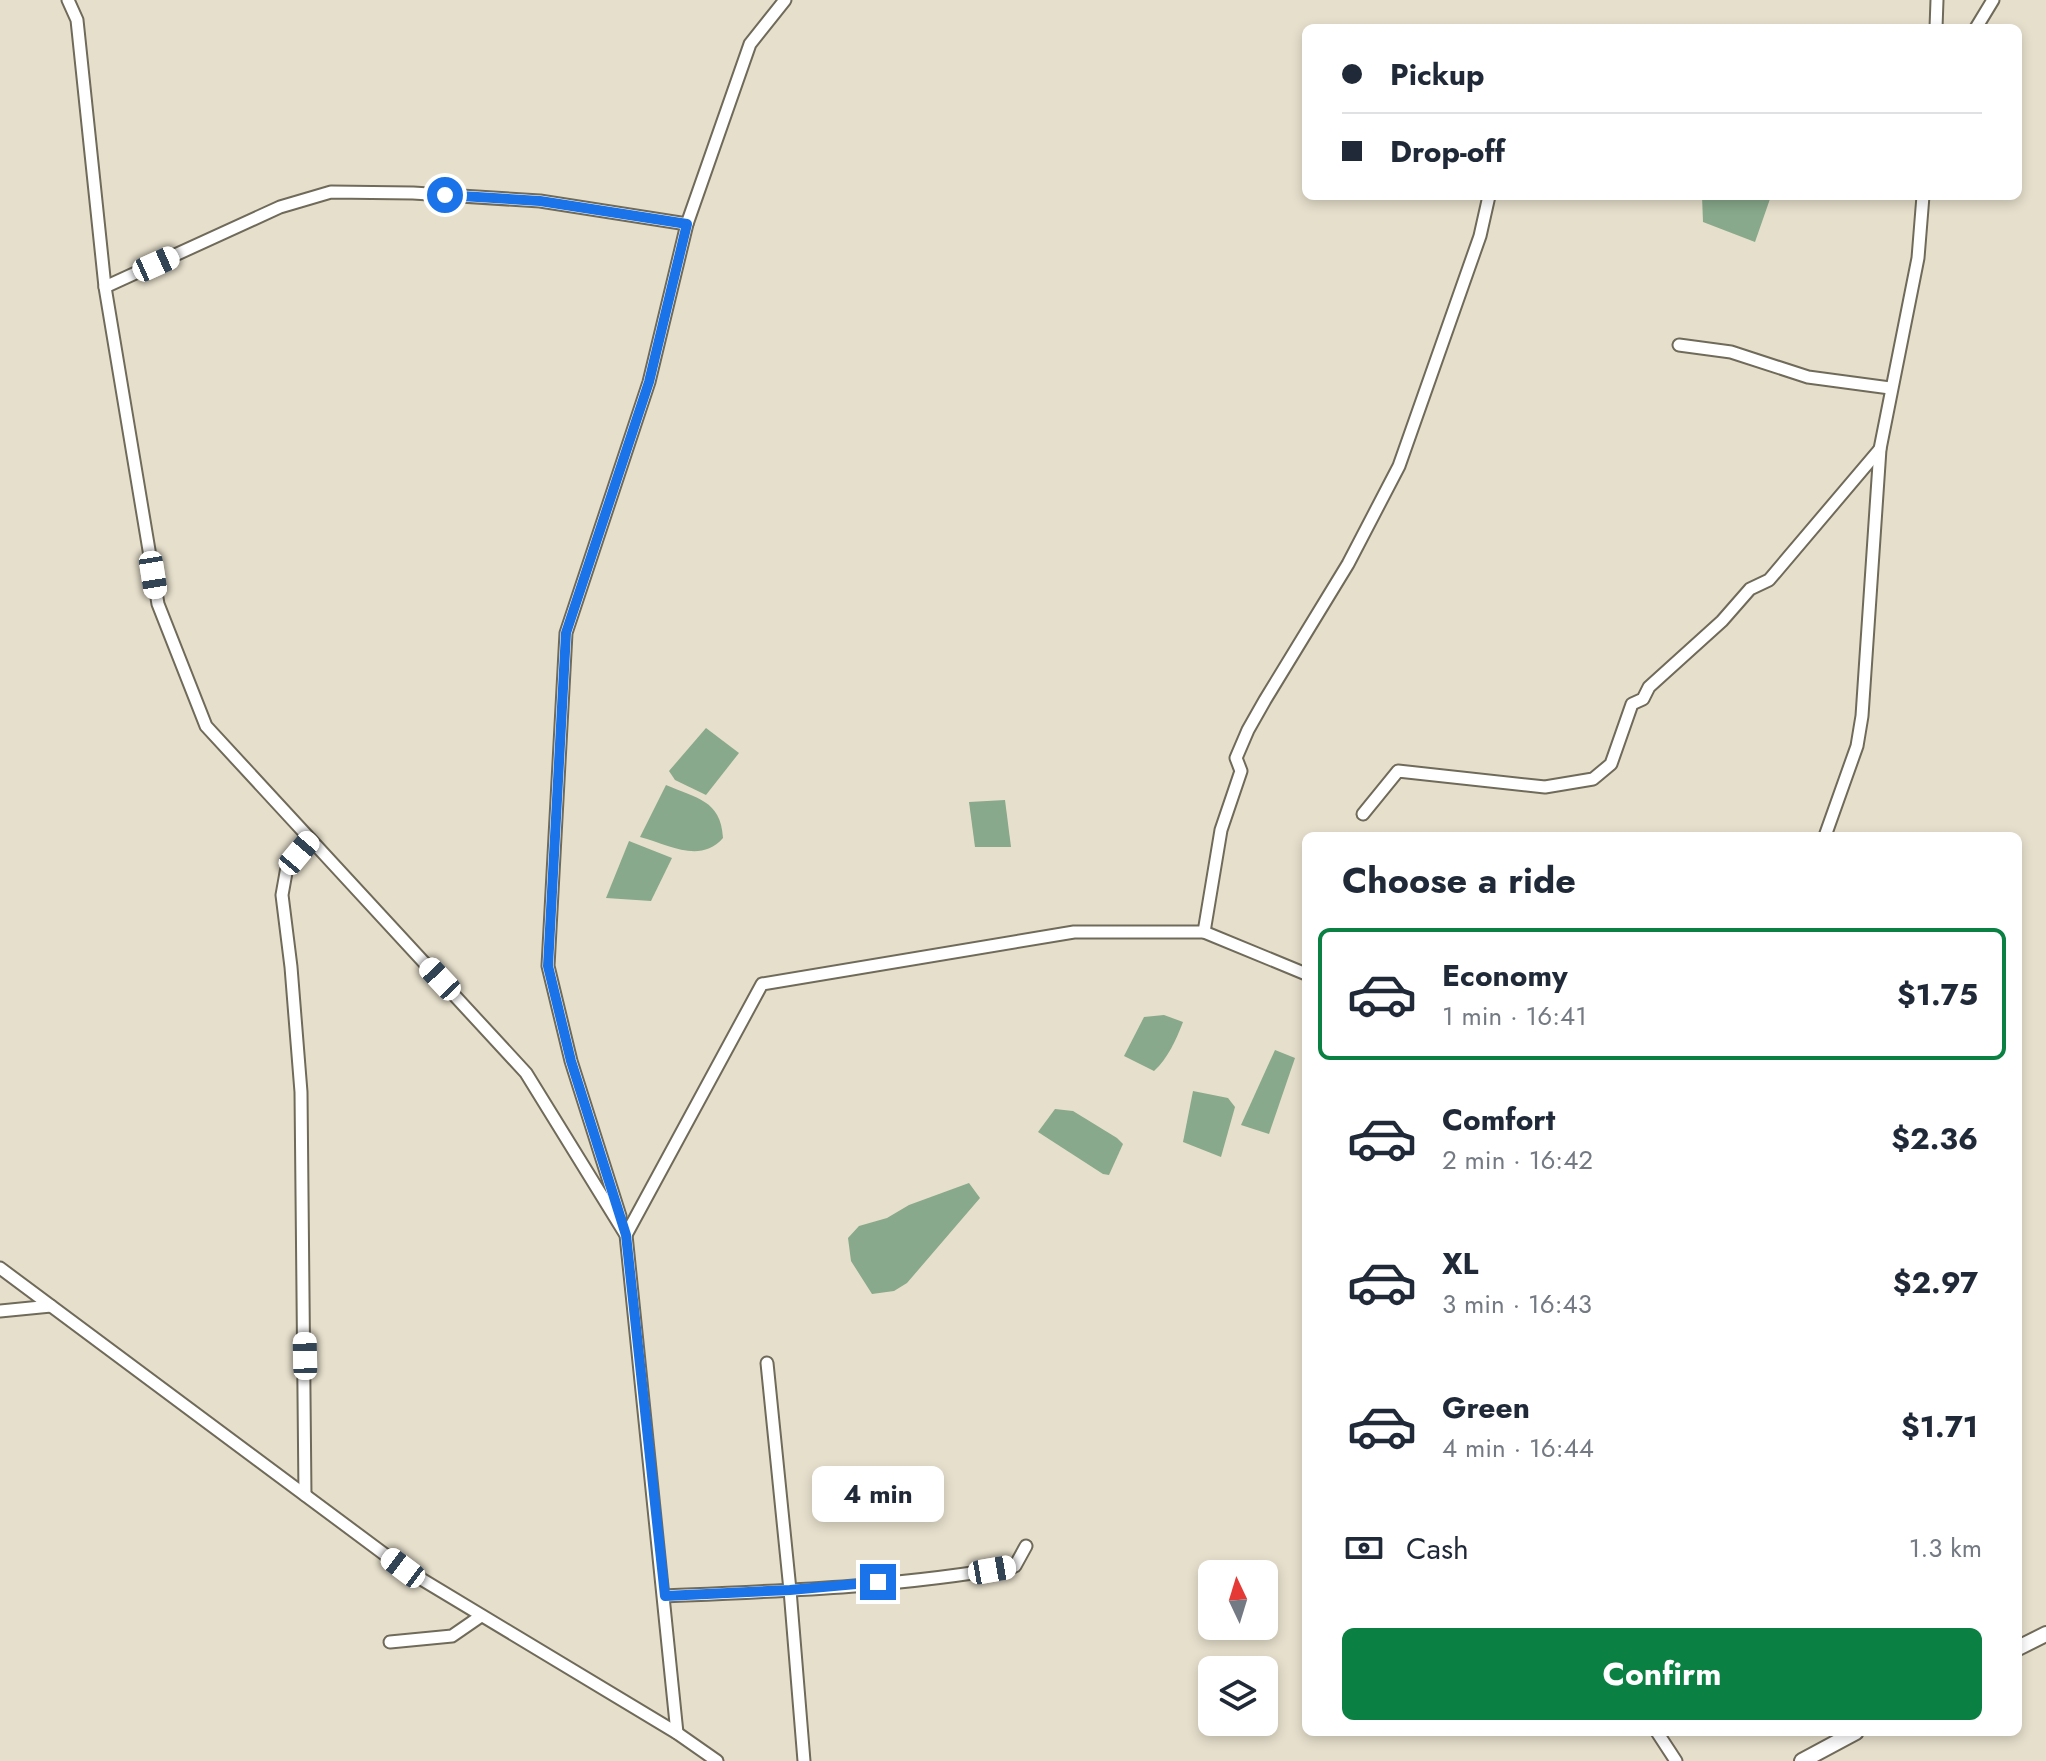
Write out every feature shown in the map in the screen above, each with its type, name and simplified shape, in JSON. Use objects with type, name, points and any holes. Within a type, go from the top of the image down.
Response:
[{"type":"main road","points":[[2022,1646],[2046,1634]]},
{"type":"main road","points":[[1802,1761],[1849,1736]]},
{"type":"street","points":[[68,0],[77,20],[105,287],[158,604],[206,726],[526,1073],[626,1235]]},
{"type":"street","points":[[677,1733],[626,1235],[571,1061],[548,966],[566,633],[649,382],[687,224],[750,44],[785,0]]},
{"type":"street","points":[[1936,24],[1937,0]]},
{"type":"street","points":[[1978,24],[1993,0]]},
{"type":"street","points":[[105,287],[280,207],[331,192],[413,193],[540,201],[687,224]]},
{"type":"street","points":[[1204,932],[1221,830],[1241,771],[1236,758],[1248,730],[1348,564],[1399,466],[1480,236],[1488,200]]},
{"type":"street","points":[[1363,814],[1398,771],[1545,787],[1593,779],[1611,764],[1632,704],[1643,699],[1649,687],[1722,621],[1750,589],[1769,580],[1883,445],[1890,388],[1918,258],[1923,200]]},
{"type":"street","points":[[1679,345],[1731,352],[1808,377],[1890,388]]},
{"type":"street","points":[[1826,832],[1857,746],[1862,716],[1880,449]]},
{"type":"street","points":[[305,1495],[301,1092],[282,895],[287,867],[310,839]]},
{"type":"street","points":[[626,1235],[762,984],[1074,932],[1204,932],[1302,972]]},
{"type":"street","points":[[0,1268],[403,1568],[677,1733],[717,1761]]},
{"type":"street","points":[[0,1311],[51,1306]]},
{"type":"street","points":[[767,1363],[804,1761]]},
{"type":"street","points":[[665,1596],[790,1590],[968,1574],[1015,1566],[1026,1546]]},
{"type":"street","points":[[390,1642],[452,1636],[481,1616]]},
{"type":"street","points":[[1660,1736],[1676,1761]]},
{"type":"shaded area","points":[[1702,200],[1770,200],[1755,242],[1703,222]]},
{"type":"shaded area","points":[[706,728],[739,753],[706,795],[675,780],[669,771]]},
{"type":"shaded area","points":[[666,785],[697,797],[712,808],[721,825],[723,838],[714,846],[695,851],[673,848],[640,837]]},
{"type":"shaded area","points":[[1005,800],[1011,847],[975,847],[969,802]]},
{"type":"shaded area","points":[[629,841],[672,858],[651,901],[606,898]]},
{"type":"shaded area","points":[[1164,1015],[1183,1022],[1159,1066],[1154,1071],[1124,1056],[1144,1017]]},
{"type":"shaded area","points":[[1275,1050],[1295,1058],[1269,1134],[1241,1125]]},
{"type":"shaded area","points":[[1193,1091],[1228,1098],[1235,1107],[1221,1157],[1183,1142]]},
{"type":"shaded area","points":[[1055,1109],[1073,1111],[1123,1144],[1109,1175],[1038,1132]]},
{"type":"shaded area","points":[[969,1183],[980,1198],[907,1283],[894,1291],[872,1294],[851,1261],[848,1238],[859,1226],[887,1218],[909,1205]]},
{"type":"route","points":[[445,195],[540,201],[687,224],[649,382],[566,633],[548,966],[571,1061],[626,1235],[665,1596],[878,1582]]}]
